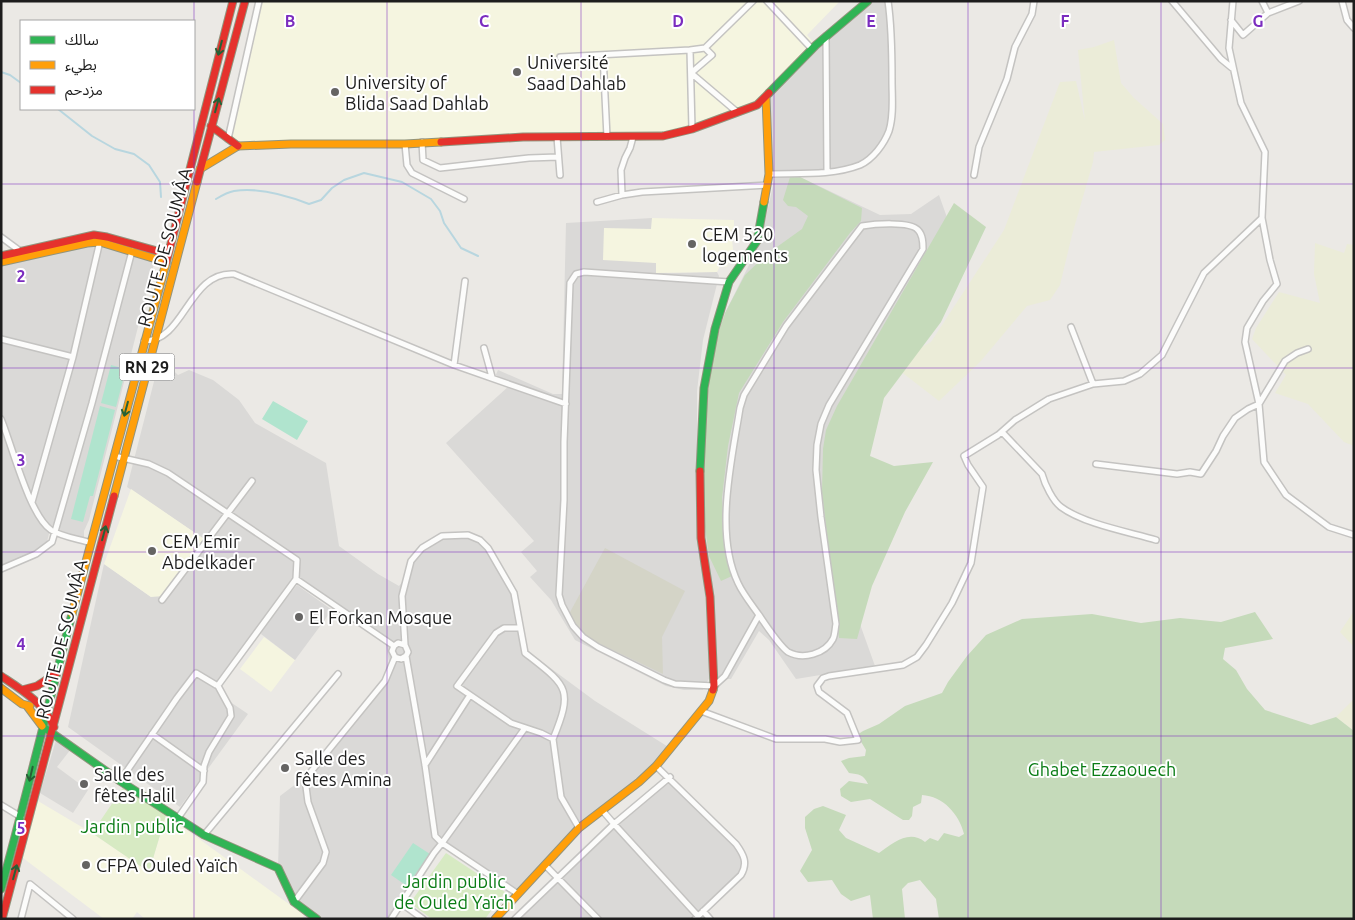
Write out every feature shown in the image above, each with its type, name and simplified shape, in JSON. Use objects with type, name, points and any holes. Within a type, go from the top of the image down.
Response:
[{"type":"main road","name":"ROUTE DE SOUMÂA","points":[[42,726],[166,262],[232,1]]},
{"type":"main road","name":"ROUTE DE SOUMÂA","points":[[53,730],[123,458],[245,1]]},
{"type":"main road","points":[[200,169],[238,146],[405,144],[557,137],[663,136],[757,105],[766,98],[812,49],[868,1]]},
{"type":"main road","points":[[496,918],[579,828],[639,782],[656,766],[709,701],[714,686],[710,597],[701,538],[699,489],[704,388],[714,329],[729,282],[757,241],[769,174],[766,98]]},
{"type":"main road","points":[[212,126],[238,146]]},
{"type":"main road","points":[[1,256],[85,236],[168,254]]},
{"type":"main road","points":[[1,262],[101,239],[166,262]]},
{"type":"main road","points":[[22,690],[37,686],[57,673]]},
{"type":"main road","points":[[1,676],[22,690],[46,712],[51,718],[53,730]]},
{"type":"main road","points":[[1,688],[27,706],[42,726],[53,730],[120,781],[204,835],[278,868],[294,902],[317,919]]},
{"type":"main road","points":[[27,706],[32,704],[34,700]]},
{"type":"main road","name":"RN 29","points":[[1,889],[21,817],[42,726]]},
{"type":"main road","name":"RN 29","points":[[2,919],[53,730]]},
{"type":"street","points":[[228,139],[259,1]]},
{"type":"street","points":[[560,57],[705,48],[753,1]]},
{"type":"street","points":[[767,1],[812,49]]},
{"type":"street","points":[[769,174],[827,172],[846,169],[871,158],[880,148],[889,131],[892,109],[892,26],[888,1]]},
{"type":"street","points":[[974,175],[979,147],[1006,79],[1015,48],[1032,14],[1034,1]]},
{"type":"street","points":[[1172,1],[1221,59],[1232,68]]},
{"type":"street","points":[[1233,1],[1229,48],[1232,68],[1241,103],[1265,152],[1262,218],[1270,260],[1277,284],[1247,328],[1245,342],[1259,404],[1264,462],[1286,494],[1328,527],[1354,535]]},
{"type":"street","points":[[1262,1],[1268,13]]},
{"type":"street","points":[[1231,20],[1244,35],[1268,13],[1299,1]]},
{"type":"street","points":[[1342,1],[1347,20],[1354,28]]},
{"type":"street","points":[[826,36],[827,172]]},
{"type":"street","points":[[691,73],[712,55],[705,48]]},
{"type":"street","points":[[690,50],[692,128]]},
{"type":"street","points":[[603,55],[607,137]]},
{"type":"street","points":[[691,73],[737,112]]},
{"type":"street","points":[[557,137],[560,175]]},
{"type":"street","points":[[622,195],[621,170],[633,137]]},
{"type":"street","points":[[422,142],[423,160],[440,168],[529,158],[558,157]]},
{"type":"street","points":[[405,144],[407,165],[412,173],[464,199]]},
{"type":"street","points":[[596,202],[642,192],[767,185]]},
{"type":"street","points":[[701,711],[776,739],[825,739],[840,742],[858,740],[847,713],[819,692],[816,686],[823,678],[829,676],[903,665],[917,658],[926,645],[952,603],[971,563],[983,487],[964,456],[1049,399],[1093,384],[1124,381],[1140,374],[1162,355],[1204,273],[1262,218]]},
{"type":"street","points":[[873,224],[913,226],[919,230],[923,249],[820,424],[816,470],[836,624],[833,639],[827,647],[819,652],[807,656],[796,655],[787,651],[759,615],[738,582],[728,547],[727,489],[740,408],[744,395],[786,326],[862,226],[873,224]]},
{"type":"street","points":[[1,237],[20,252]]},
{"type":"street","points":[[32,502],[73,357],[101,239]]},
{"type":"street","points":[[1,569],[36,554],[52,542],[132,251]]},
{"type":"street","points":[[729,282],[584,272],[576,274],[570,283],[564,500],[559,596],[573,626],[583,637],[598,647],[670,682],[714,686],[725,676],[759,615]]},
{"type":"street","points":[[144,341],[154,342],[165,335],[192,298],[206,283],[218,275],[234,274],[454,365],[566,404]]},
{"type":"street","points":[[454,365],[465,281]]},
{"type":"street","points":[[1072,327],[1093,384]]},
{"type":"street","points":[[1,339],[73,357]]},
{"type":"street","points":[[484,348],[492,377]]},
{"type":"street","points":[[1096,464],[1177,474],[1190,472],[1201,474],[1235,418],[1259,404],[1285,360],[1296,353],[1308,349]]},
{"type":"street","points":[[1,419],[32,502],[45,524],[55,532],[92,543]]},
{"type":"street","points":[[1002,432],[1042,474],[1044,483],[1060,506],[1081,518],[1156,540]]},
{"type":"street","points":[[114,456],[160,468],[297,560],[296,579],[218,686]]},
{"type":"street","points":[[162,600],[252,480]]},
{"type":"street","points":[[518,894],[442,844],[435,836],[406,656],[408,649],[405,645],[402,596],[411,561],[422,548],[442,536],[468,535],[480,540],[488,548],[514,593],[525,653],[553,675],[563,688],[566,702],[553,739],[561,797],[579,828]]},
{"type":"street","points":[[296,579],[394,646]]},
{"type":"street","points":[[520,628],[504,628],[496,633],[457,686],[511,723],[553,739]]},
{"type":"street","points":[[294,902],[322,863],[326,852],[308,802],[306,778],[385,681],[395,657],[392,651],[394,646],[398,643],[405,645]]},
{"type":"street","points":[[395,657],[401,658],[406,656]]},
{"type":"street","points":[[120,781],[196,673],[218,686],[232,713],[205,761],[203,782],[178,818]]},
{"type":"street","points":[[204,835],[338,674]]},
{"type":"street","points":[[425,765],[470,695]]},
{"type":"street","points":[[391,919],[434,853],[525,728]]},
{"type":"street","points":[[152,734],[204,771]]},
{"type":"street","points":[[602,810],[696,917],[741,875],[745,868],[744,858],[736,844],[670,777],[656,766]]},
{"type":"street","points":[[516,919],[614,824],[670,777]]},
{"type":"street","points":[[1,805],[21,817]]},
{"type":"street","points":[[545,864],[598,919]]},
{"type":"street","points":[[21,919],[30,884],[73,919]]},
{"type":"street","points":[[401,904],[423,919]]},
{"type":"street","points":[[703,911],[710,919]]},
{"type":"shaded area","name":"Université Saad Dahlab","points":[[259,1],[840,1],[807,35],[816,45],[757,105],[663,136],[238,146],[228,139]]},
{"type":"shaded area","points":[[746,1],[773,1],[816,45],[868,1],[888,1],[892,109],[889,131],[871,158],[846,169],[769,174],[766,99]]},
{"type":"shaded area","points":[[1114,40],[1121,83],[1134,98],[1163,124],[1165,140],[1159,145],[1094,152],[1093,162],[1060,285],[1050,300],[1027,306],[980,362],[939,401],[891,364],[931,342],[1004,230],[1060,82],[1076,81],[1085,121],[1078,50]]},
{"type":"shaded area","points":[[775,177],[800,177],[880,215],[911,214],[939,195],[965,268],[854,437],[858,607],[861,627],[875,666],[796,679],[769,640],[759,631],[731,679],[718,679],[714,607],[703,512],[716,341],[725,313],[760,243]]},
{"type":"shaded area","points":[[652,218],[651,262],[656,263],[656,273],[717,272],[719,276],[703,340],[697,391],[697,509],[710,677],[707,682],[703,682],[703,690],[684,690],[666,686],[575,640],[551,600],[530,577],[537,571],[521,552],[534,541],[446,443],[509,386],[494,379],[498,370],[553,394],[562,394],[566,223]]},
{"type":"shaded area","name":"CEM 520 logements","points":[[652,218],[734,220],[734,228],[731,230],[733,249],[730,263],[728,263],[727,267],[720,266],[717,272],[656,273],[656,263],[603,260],[604,228],[651,229]]},
{"type":"shaded area","points":[[96,238],[156,256],[89,520],[84,531],[84,539],[66,535],[57,527],[51,525],[47,542],[35,551],[1,565],[1,259]]},
{"type":"shaded area","points":[[1315,243],[1344,253],[1347,244],[1354,245],[1354,446],[1344,442],[1308,404],[1275,393],[1286,375],[1252,339],[1256,328],[1279,292],[1320,303],[1314,274]]},
{"type":"shaded area","points":[[160,358],[178,375],[189,370],[213,380],[239,400],[255,423],[326,463],[339,546],[378,574],[399,586],[407,576],[411,561],[422,548],[442,536],[468,535],[488,548],[514,593],[526,650],[595,701],[670,748],[656,766],[579,828],[518,894],[442,844],[391,919],[317,919],[294,902],[278,868],[280,796],[305,777],[384,680],[389,662],[385,640],[349,613],[293,579],[218,681],[211,683],[220,695],[248,714],[180,807],[68,727],[104,564],[151,597],[204,539],[127,487]]},
{"type":"shaded area","name":"CEM Emir Abdelkader","points":[[131,489],[204,539],[164,596],[151,597],[104,564]]},
{"type":"shaded area","points":[[605,548],[685,591],[662,637],[663,674],[584,635],[569,614]]},
{"type":"shaded area","name":"El Forkan Mosque","points":[[297,585],[332,610],[295,660],[261,634],[265,624]]},
{"type":"shaded area","points":[[1354,611],[1354,647],[1340,632]]},
{"type":"shaded area","points":[[264,637],[295,660],[271,692],[240,669]]},
{"type":"shaded area","points":[[1354,699],[1354,731],[1336,717]]},
{"type":"shaded area","points":[[57,737],[71,749],[57,767],[88,790],[73,813],[40,793]]},
{"type":"shaded area","points":[[670,777],[736,844],[745,868],[703,910],[711,919],[515,919],[584,852]]},
{"type":"shaded area","name":"CFPA Ouled Yaïch","points":[[38,801],[92,833],[149,872],[166,815],[304,915],[302,919],[145,919],[137,912],[132,919],[104,919],[23,858]]},
{"type":"green space","points":[[790,177],[800,177],[862,208],[861,221],[783,322],[739,393],[728,446],[722,498],[726,556],[732,576],[721,581],[709,556],[703,512],[702,470],[709,378],[716,341],[725,313],[745,275],[767,254],[802,229],[808,216],[796,207],[788,206],[783,200]]},
{"type":"green space","points":[[954,203],[986,227],[941,322],[884,398],[870,456],[894,466],[933,462],[905,512],[872,586],[857,639],[839,638],[822,492],[823,449],[826,430],[837,406]]},
{"type":"green space","points":[[111,365],[126,369],[116,407],[101,403]]},
{"type":"green space","points":[[273,401],[308,421],[297,440],[262,419]]},
{"type":"green space","points":[[100,406],[115,410],[93,496],[90,496],[83,522],[71,519]]},
{"type":"green space","name":"Ghabet Ezzaouech","points":[[1255,612],[1273,639],[1225,648],[1223,659],[1236,670],[1247,689],[1265,710],[1311,725],[1336,717],[1354,731],[1354,919],[939,919],[936,899],[920,880],[908,883],[902,889],[905,919],[873,919],[870,895],[851,901],[841,894],[832,880],[808,882],[800,871],[812,850],[805,828],[805,817],[814,809],[823,806],[846,815],[839,830],[846,838],[879,853],[895,842],[907,837],[919,838],[925,842],[930,838],[938,841],[944,833],[959,837],[964,834],[962,827],[949,807],[930,796],[922,795],[921,803],[913,807],[912,816],[909,820],[903,820],[870,799],[851,802],[841,796],[840,789],[849,781],[868,784],[861,776],[849,773],[841,761],[865,756],[866,750],[857,735],[879,724],[905,706],[942,693],[967,656],[986,635],[1022,619],[1092,614],[1141,623],[1180,618],[1221,622]]},
{"type":"green space","name":"Jardin public","points":[[124,786],[166,815],[149,872],[92,833]]},
{"type":"green space","points":[[413,843],[430,854],[407,886],[391,875]]},
{"type":"green space","name":"Jardin public de Ouled Yaïch","points":[[446,853],[505,892],[485,919],[432,919],[410,903]]},
{"type":"waterway","points":[[1,72],[10,75],[20,82]]},
{"type":"waterway","points":[[59,110],[92,136],[115,149],[134,154],[149,165],[160,182],[161,197]]},
{"type":"waterway","points":[[216,199],[232,192],[253,190],[282,195],[309,204],[321,200],[332,188],[344,180],[364,173],[402,182],[431,199],[461,248],[478,256]]},
{"type":"traffic: fast","points":[[769,93],[816,45],[868,1]]},
{"type":"traffic: fast","points":[[700,471],[704,388],[715,329],[729,282],[757,241],[764,202]]},
{"type":"traffic: fast","points":[[1,889],[72,614]]},
{"type":"traffic: fast","points":[[42,726],[120,781],[204,835],[278,868],[294,902],[317,919]]},
{"type":"traffic: slow","points":[[764,202],[769,174],[766,98]]},
{"type":"traffic: slow","points":[[200,169],[238,146],[441,142]]},
{"type":"traffic: slow","points":[[114,496],[197,182]]},
{"type":"traffic: slow","points":[[1,262],[87,243],[100,242],[166,262]]},
{"type":"traffic: slow","points":[[72,614],[166,263]]},
{"type":"traffic: slow","points":[[1,688],[22,704],[30,706]]},
{"type":"traffic: slow","points":[[495,919],[579,828],[639,782],[656,766],[709,701],[713,690]]},
{"type":"traffic: slow","points":[[27,706],[42,726]]},
{"type":"traffic: jam","points":[[166,263],[233,1]]},
{"type":"traffic: jam","points":[[197,182],[245,1]]},
{"type":"traffic: jam","points":[[441,142],[523,137],[663,136],[692,129],[757,105],[769,93]]},
{"type":"traffic: jam","points":[[211,126],[238,146]]},
{"type":"traffic: jam","points":[[1,256],[94,235],[168,254]]},
{"type":"traffic: jam","points":[[700,471],[701,538],[710,597],[713,690]]},
{"type":"traffic: jam","points":[[2,919],[114,496]]},
{"type":"traffic: jam","points":[[22,690],[37,686],[57,673]]},
{"type":"traffic: jam","points":[[1,676],[38,704],[50,718],[54,727]]},
{"type":"place","name":"Université Saad Dahlab","points":[[517,72]]},
{"type":"place","name":"University of Blida Saad Dahlab","points":[[335,92]]},
{"type":"place","name":"CEM 520 logements","points":[[692,244]]},
{"type":"place","name":"CEM Emir Abdelkader","points":[[152,551]]},
{"type":"place","name":"El Forkan Mosque","points":[[299,617]]},
{"type":"place","name":"Salle des fêtes Amina","points":[[285,768]]},
{"type":"place","name":"Salle des fêtes Halil","points":[[84,784]]},
{"type":"place","name":"CFPA Ouled Yaïch","points":[[86,865]]}]
